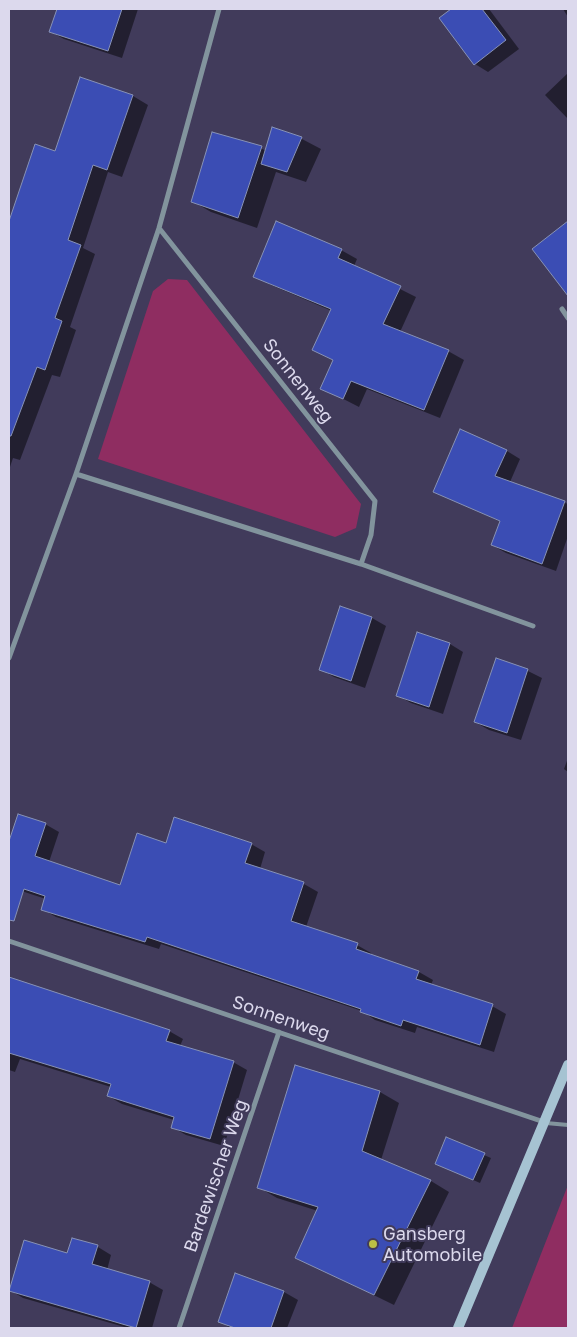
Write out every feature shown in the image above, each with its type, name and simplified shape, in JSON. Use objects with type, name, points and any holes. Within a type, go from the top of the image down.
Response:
[{"type":"main road","points":[[458,1328],[568,1065]]},
{"type":"street","points":[[9,658],[76,474],[159,228],[219,9]]},
{"type":"street","name":"Sonnenweg","points":[[159,228],[374,500],[371,535],[361,564]]},
{"type":"street","points":[[562,309],[568,318]]},
{"type":"street","points":[[76,474],[361,564],[533,626]]},
{"type":"street","name":"Sonnenweg","points":[[9,941],[544,1122]]},
{"type":"street","name":"Bardewischer Weg","points":[[179,1328],[279,1032]]},
{"type":"lane","points":[[544,1122],[568,1125]]},
{"type":"shaded area","points":[[168,279],[187,280],[361,504],[356,528],[335,537],[98,459],[153,291]]},
{"type":"shaded area","points":[[568,1185],[568,1328],[512,1328]]},
{"type":"building","points":[[57,9],[122,9],[108,51],[49,32]]},
{"type":"building","points":[[451,9],[482,9],[506,40],[474,65],[439,18]]},
{"type":"building","points":[[80,77],[133,95],[107,170],[93,165],[68,240],[81,245],[55,318],[62,321],[45,370],[37,367],[11,436],[9,436],[9,221],[35,144],[55,151]]},
{"type":"building","points":[[272,127],[302,137],[287,172],[261,164]]},
{"type":"building","points":[[212,132],[262,146],[238,218],[191,202]]},
{"type":"building","points":[[276,221],[342,249],[338,258],[401,286],[383,324],[449,350],[424,410],[351,381],[343,399],[320,389],[333,360],[312,350],[331,309],[253,277]]},
{"type":"building","points":[[568,221],[568,296],[532,249]]},
{"type":"building","points":[[460,429],[507,450],[495,476],[565,501],[542,564],[491,545],[500,521],[433,492]]},
{"type":"building","points":[[340,606],[372,617],[351,681],[319,670]]},
{"type":"building","points":[[417,632],[450,643],[429,707],[396,696]]},
{"type":"building","points":[[496,658],[528,669],[507,733],[474,722]]},
{"type":"building","points":[[18,814],[46,823],[35,856],[120,885],[137,833],[166,843],[174,817],[252,843],[245,863],[304,882],[291,921],[358,943],[356,949],[419,971],[416,979],[493,1004],[480,1045],[403,1020],[401,1026],[360,1012],[361,1009],[147,937],[145,942],[41,910],[45,896],[24,889],[14,921],[9,920],[9,841]]},
{"type":"building","points":[[9,977],[170,1030],[166,1041],[234,1061],[210,1139],[171,1128],[174,1117],[107,1096],[111,1084],[9,1053]]},
{"type":"building","points":[[295,1065],[380,1091],[362,1151],[431,1180],[374,1295],[295,1258],[318,1207],[257,1188]]},
{"type":"building","points":[[446,1137],[485,1153],[473,1180],[435,1164]]},
{"type":"building","points":[[72,1238],[98,1245],[92,1264],[150,1281],[136,1328],[9,1291],[24,1240],[67,1253]]},
{"type":"building","points":[[235,1273],[284,1291],[271,1328],[235,1328],[218,1322]]},
{"type":"place","name":"Gansberg Automobile","points":[[373,1244]]}]
